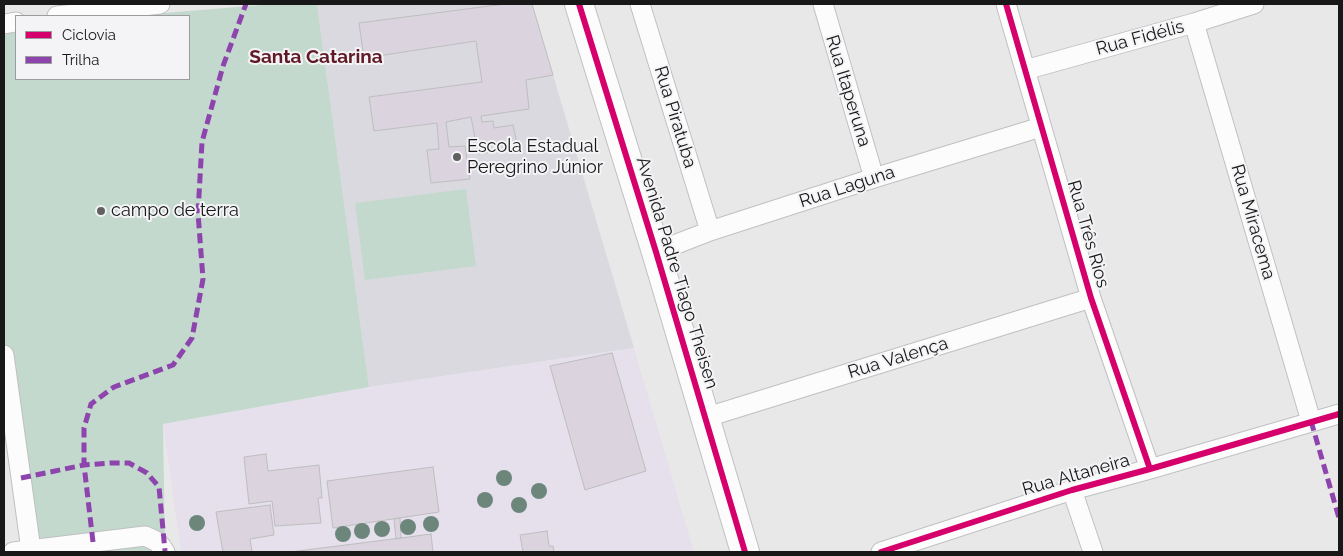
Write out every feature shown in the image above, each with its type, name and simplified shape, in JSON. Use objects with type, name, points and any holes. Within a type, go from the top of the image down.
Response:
[{"type":"street","points":[[60,15],[78,8],[160,4]]},
{"type":"street","name":"Avenida Padre Tiago Theisen","points":[[579,4],[656,252],[745,552]]},
{"type":"street","name":"Rua Piratuba","points":[[640,4],[710,231]]},
{"type":"street","name":"Rua Itaperuna","points":[[822,4],[874,178]]},
{"type":"street","name":"Rua Três Rios","points":[[1006,4],[1091,298],[1150,469]]},
{"type":"street","name":"Rua Fidélis","points":[[1025,70],[1194,23],[1254,4]]},
{"type":"street","name":"Rua Miracema","points":[[1194,23],[1311,421]]},
{"type":"street","name":"Rua Laguna","points":[[656,252],[710,231],[1041,127]]},
{"type":"street","name":"Rua Valença","points":[[704,418],[1091,298]]},
{"type":"street","points":[[4,355],[22,551],[145,536],[156,541],[165,552]]},
{"type":"street","name":"Rua Altaneira","points":[[881,552],[1072,490],[1339,414]]},
{"type":"street","points":[[1072,490],[1093,552]]},
{"type":"shaded area","name":"Escola Estadual Peregrino Júnior","points":[[317,4],[532,4],[634,348],[369,387]]},
{"type":"shaded area","points":[[634,348],[694,552],[181,552],[163,424],[369,387]]},
{"type":"green space","points":[[273,4],[317,4],[369,387],[163,424],[165,551],[31,550],[4,350],[4,27],[15,26],[15,80],[190,80],[190,15],[141,15]]},
{"type":"green space","points":[[466,189],[476,266],[365,280],[355,203]]},
{"type":"building","points":[[505,4],[532,4],[553,75],[526,80],[529,109],[481,116],[482,122],[493,121],[494,128],[513,125],[518,148],[478,154],[471,117],[446,122],[449,147],[465,146],[470,179],[431,183],[427,150],[439,149],[437,123],[374,131],[369,97],[482,82],[476,41],[364,58],[359,23]]},
{"type":"building","points":[[612,353],[646,471],[585,490],[550,366]]},
{"type":"building","points":[[266,454],[268,471],[319,465],[322,498],[318,498],[321,523],[275,526],[272,501],[249,504],[244,457]]},
{"type":"building","points":[[433,467],[439,512],[333,528],[327,481]]},
{"type":"building","points":[[270,505],[274,535],[250,539],[252,552],[223,552],[216,512]]},
{"type":"building","points":[[400,518],[401,538],[396,539],[394,519]]},
{"type":"building","points":[[547,531],[549,546],[553,546],[554,552],[523,552],[520,535]]},
{"type":"building","points":[[431,534],[433,552],[290,552],[401,538]]},
{"type":"marked path","points":[[93,542],[84,465],[84,428],[91,404],[114,387],[173,365],[192,338],[203,279],[198,213],[202,142],[223,66],[246,4]]},
{"type":"marked path","points":[[1311,421],[1339,518]]},
{"type":"marked path","points":[[21,478],[84,465],[129,463],[147,473],[159,487],[165,551]]},
{"type":"cycle path","points":[[579,4],[656,252],[745,552]]},
{"type":"cycle path","points":[[1006,4],[1091,298],[1150,469]]},
{"type":"cycle path","points":[[881,552],[1072,490],[1339,414]]},
{"type":"place","name":"Escola Estadual Peregrino Júnior","points":[[457,157]]},
{"type":"place","name":"campo de terra","points":[[101,211]]},
{"type":"district","name":"Santa Catarina","points":[[316,57]]}]
